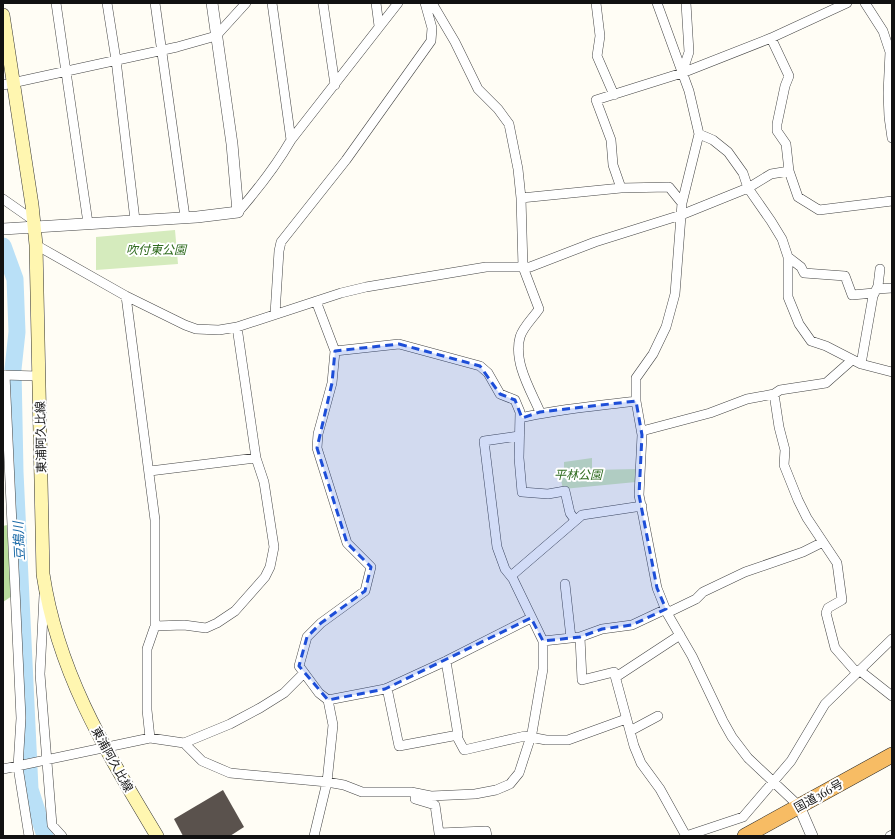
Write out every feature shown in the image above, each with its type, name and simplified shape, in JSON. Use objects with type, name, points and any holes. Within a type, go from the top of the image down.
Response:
[{"type":"highway","name":"国道366号","points":[[745,836],[892,754]]},
{"type":"main road","name":"東浦阿久比線","points":[[3,15],[9,84],[36,245],[35,376],[45,586],[48,604],[61,650],[77,692],[104,747],[157,836]]},
{"type":"street","points":[[56,3],[67,70],[88,224]]},
{"type":"street","points":[[106,3],[116,60],[135,220]]},
{"type":"street","points":[[155,3],[163,50],[185,218]]},
{"type":"street","points":[[212,3],[232,144],[238,212]]},
{"type":"street","points":[[9,84],[163,50],[216,36],[246,3]]},
{"type":"street","points":[[272,3],[291,140]]},
{"type":"street","points":[[323,3],[335,86]]},
{"type":"street","points":[[376,3],[379,26]]},
{"type":"street","points":[[3,229],[32,225],[88,224],[185,218],[238,212],[277,164],[291,140],[335,86],[379,26],[398,3]]},
{"type":"street","points":[[275,314],[279,251],[281,242],[346,160],[431,41],[432,28],[424,3]]},
{"type":"street","points":[[432,3],[455,42],[478,89],[498,109],[509,124],[518,169],[521,198],[523,267],[540,309],[525,327],[520,337],[520,358],[523,371],[540,412]]},
{"type":"street","points":[[596,3],[600,36],[597,56],[614,95]]},
{"type":"street","points":[[657,3],[689,91],[699,134],[682,203],[675,294],[666,327],[653,354],[636,378],[636,401],[642,431],[639,495],[657,588],[666,611],[692,656],[732,737],[748,758],[773,780],[798,806],[812,836]]},
{"type":"street","points":[[682,73],[689,52],[686,3]]},
{"type":"street","points":[[621,188],[613,165],[611,140],[596,100],[682,73],[771,38],[847,3]]},
{"type":"street","points":[[865,3],[887,30],[890,52],[888,93],[892,138]]},
{"type":"street","points":[[771,38],[789,76],[785,86],[777,124],[777,131],[786,144],[789,171],[798,197],[817,210],[866,206],[892,201]]},
{"type":"street","points":[[699,134],[713,140],[728,152],[743,174],[748,188],[782,239],[788,258],[788,297],[799,324],[811,341],[826,346],[861,364],[892,372]]},
{"type":"street","points":[[36,245],[126,296],[184,325],[196,329],[219,330],[237,326],[366,287],[486,267],[530,267],[595,242],[681,215],[748,188],[771,174],[789,171]]},
{"type":"street","points":[[521,198],[621,188],[669,187],[682,203]]},
{"type":"street","points":[[3,199],[32,225]]},
{"type":"street","points":[[788,258],[801,267],[804,273],[845,276],[852,295],[892,288]]},
{"type":"street","points":[[861,364],[880,269]]},
{"type":"street","points":[[126,296],[150,471],[155,520],[156,626],[146,649],[147,710],[150,738]]},
{"type":"street","points":[[314,836],[327,782],[333,725],[328,700],[319,693],[299,666],[308,637],[321,623],[365,591],[371,567],[347,543],[317,448],[332,383],[335,351],[316,301]]},
{"type":"street","points":[[156,626],[206,628],[235,611],[265,577],[270,567],[274,547],[264,482],[256,458],[237,326]]},
{"type":"street","points":[[335,351],[399,344],[480,366],[488,373],[500,394],[515,400],[520,412],[519,458],[522,492],[548,494],[565,491],[570,513],[575,520]]},
{"type":"street","points":[[642,431],[710,413],[747,398],[774,394],[780,390],[826,383],[852,360]]},
{"type":"street","points":[[29,836],[18,767],[21,718],[4,375],[35,376]]},
{"type":"street","points":[[774,394],[779,427],[785,450],[784,465],[798,500],[837,563],[842,600],[828,608],[826,613],[835,648],[858,671],[892,696]]},
{"type":"street","points":[[520,418],[540,412],[548,413],[636,401]]},
{"type":"street","points":[[184,743],[202,761],[230,773],[327,782],[344,785],[362,792],[411,792],[431,796],[475,794],[503,788],[510,784],[519,773],[530,738],[543,669],[543,641],[511,576],[505,569],[497,547],[484,441],[519,436]]},
{"type":"street","points":[[150,471],[256,458]]},
{"type":"street","points":[[511,576],[582,515],[642,506]]},
{"type":"street","points":[[543,641],[575,637],[602,629],[632,625],[696,599],[703,592],[745,572],[803,552],[824,542]]},
{"type":"street","points":[[565,584],[582,680],[614,672],[626,720],[641,763],[660,789],[686,836],[743,817],[773,780],[792,761],[825,704],[892,639]]},
{"type":"street","points":[[45,586],[42,617],[40,674],[52,825],[62,836]]},
{"type":"street","points":[[328,700],[387,688],[446,661],[531,618]]},
{"type":"street","points":[[616,676],[680,635]]},
{"type":"street","points":[[446,661],[458,735],[456,735],[464,750],[525,736],[530,738],[568,740],[626,720]]},
{"type":"street","points":[[3,769],[150,738],[184,743],[230,724],[255,711],[284,693],[304,673]]},
{"type":"street","points":[[387,688],[400,746],[456,735]]},
{"type":"street","points":[[630,731],[658,716]]},
{"type":"street","points":[[394,793],[434,804],[436,808],[439,833],[486,831],[487,836]]},
{"type":"highlighted area","points":[[399,344],[480,366],[500,394],[515,400],[522,418],[540,412],[636,401],[642,435],[639,495],[657,588],[666,609],[632,625],[602,629],[580,637],[543,641],[531,618],[385,689],[328,700],[299,666],[307,637],[321,623],[365,591],[371,567],[347,543],[317,448],[332,383],[335,351]]},
{"type":"green space","name":"吹付東公園","points":[[175,230],[178,264],[96,270],[96,237]]},
{"type":"green space","name":"平林公園","points":[[592,458],[592,470],[637,469],[636,482],[563,489],[559,471],[564,470],[564,462]]},
{"type":"green space","points":[[7,525],[12,596],[3,602],[3,526]]},
{"type":"building","points":[[223,790],[244,827],[230,836],[183,836],[174,819]]},
{"type":"waterway","name":"豆搗川","points":[[3,246],[15,279],[17,332],[13,369],[15,472],[30,789],[45,836]]}]
